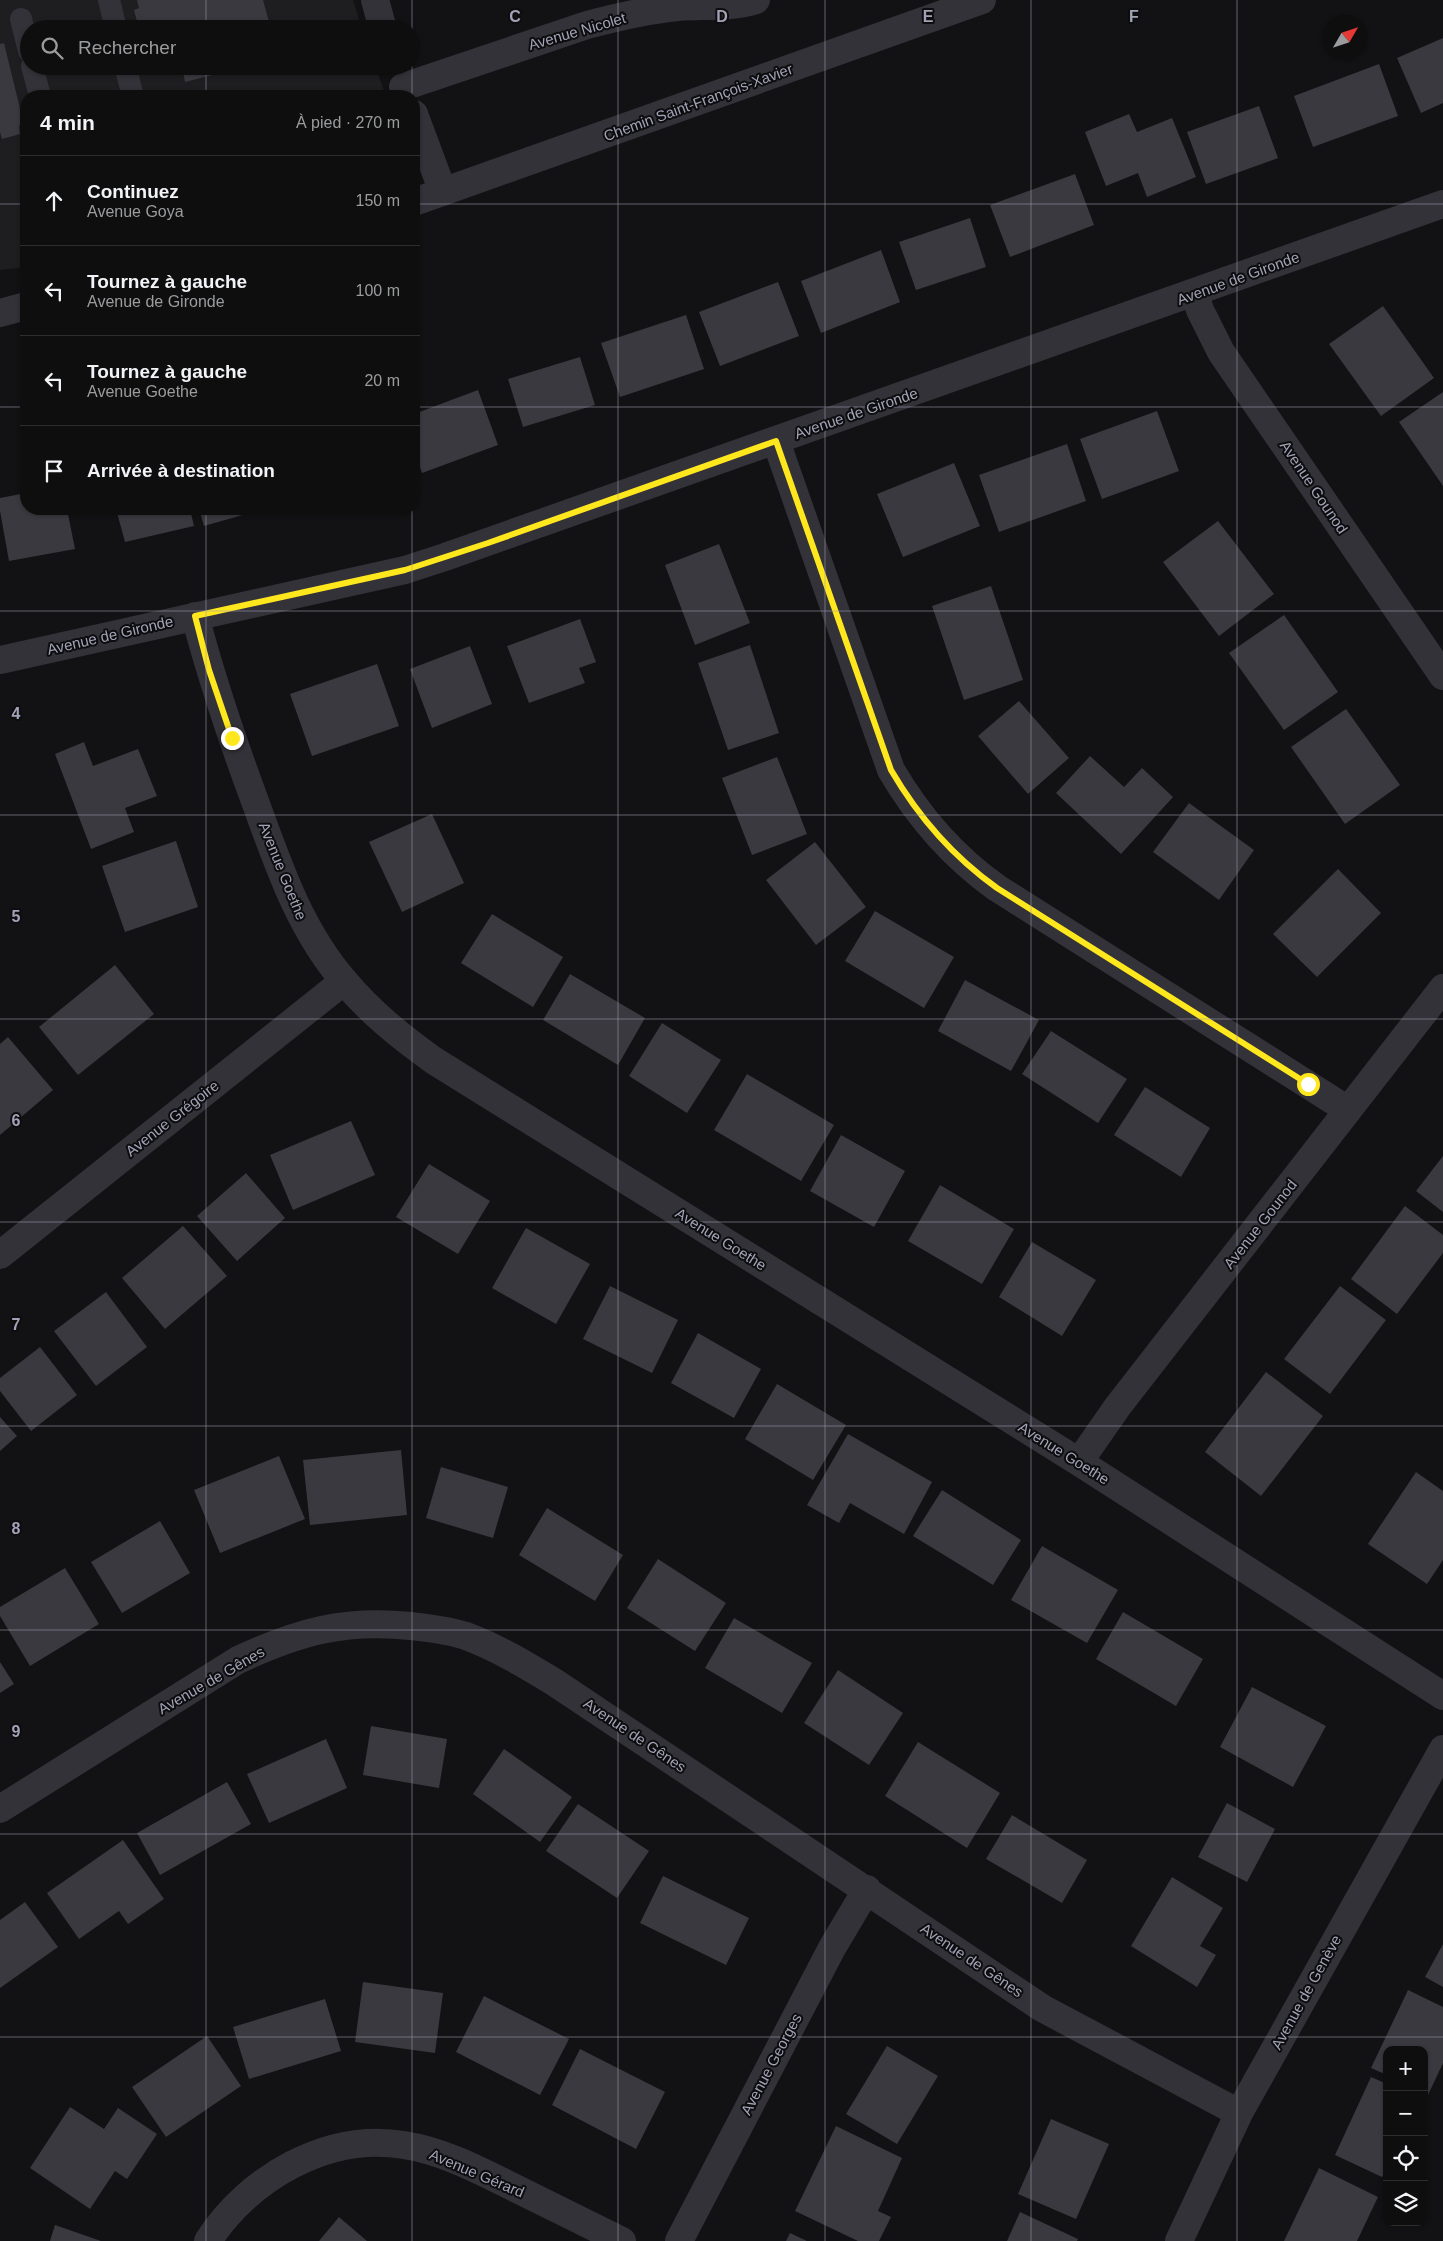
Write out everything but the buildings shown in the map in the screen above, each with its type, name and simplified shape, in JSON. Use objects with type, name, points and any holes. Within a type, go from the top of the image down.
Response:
[{"type":"street","points":[[375,0],[381,20]]},
{"type":"street","name":"Avenue Nicolet","points":[[402,83],[586,25],[641,12],[679,4],[721,6],[743,4],[756,0]]},
{"type":"street","name":"Chemin Saint-François-Xavier","points":[[420,200],[982,0]]},
{"type":"street","points":[[420,130],[443,192]]},
{"type":"street","name":"Avenue de Gironde","points":[[0,660],[405,570],[488,543],[1195,294],[1443,204]]},
{"type":"street","name":"Avenue Gounod","points":[[1195,294],[1200,310],[1221,352],[1443,676]]},
{"type":"street","points":[[0,307],[20,305]]},
{"type":"street","points":[[0,313],[20,307]]},
{"type":"street","points":[[776,441],[891,770],[908,799],[928,827],[968,868],[997,888],[1348,1110]]},
{"type":"street","name":"Avenue Goethe","points":[[195,616],[209,670],[288,891],[304,923],[344,981],[372,1013],[433,1060],[1079,1462],[1443,1696]]},
{"type":"street","name":"Avenue Grégoire","points":[[0,1254],[344,981]]},
{"type":"street","name":"Avenue Gounod","points":[[1079,1462],[1118,1406],[1443,988]]},
{"type":"street","name":"Avenue de Gênes","points":[[0,1809],[238,1660],[274,1644],[312,1631],[353,1624],[388,1624],[429,1628],[465,1636],[508,1654],[554,1682],[867,1889],[1042,2008],[1239,2113]]},
{"type":"street","name":"Avenue de Genève","points":[[1179,2241],[1239,2113],[1443,1748]]},
{"type":"street","name":"Avenue Georges","points":[[679,2241],[832,1948],[867,1889]]},
{"type":"street","name":"Avenue Gérard","points":[[208,2241],[217,2227],[240,2200],[268,2178],[298,2161],[334,2150],[371,2143],[404,2145],[442,2154],[622,2241]]},
{"type":"lane","points":[[109,0],[114,20]]},
{"type":"lane","points":[[34,75],[38,90]]},
{"type":"lane","points":[[127,75],[131,90]]},
{"type":"shaded area","points":[[0,0],[353,0],[359,20],[20,20],[20,75],[378,75],[384,90],[20,90],[20,268],[0,270]]},
{"type":"route","points":[[232,738],[209,670],[195,616],[405,570],[488,543],[776,441],[877,735],[891,770],[908,799],[928,827],[968,868],[997,888],[1308,1084]]}]
